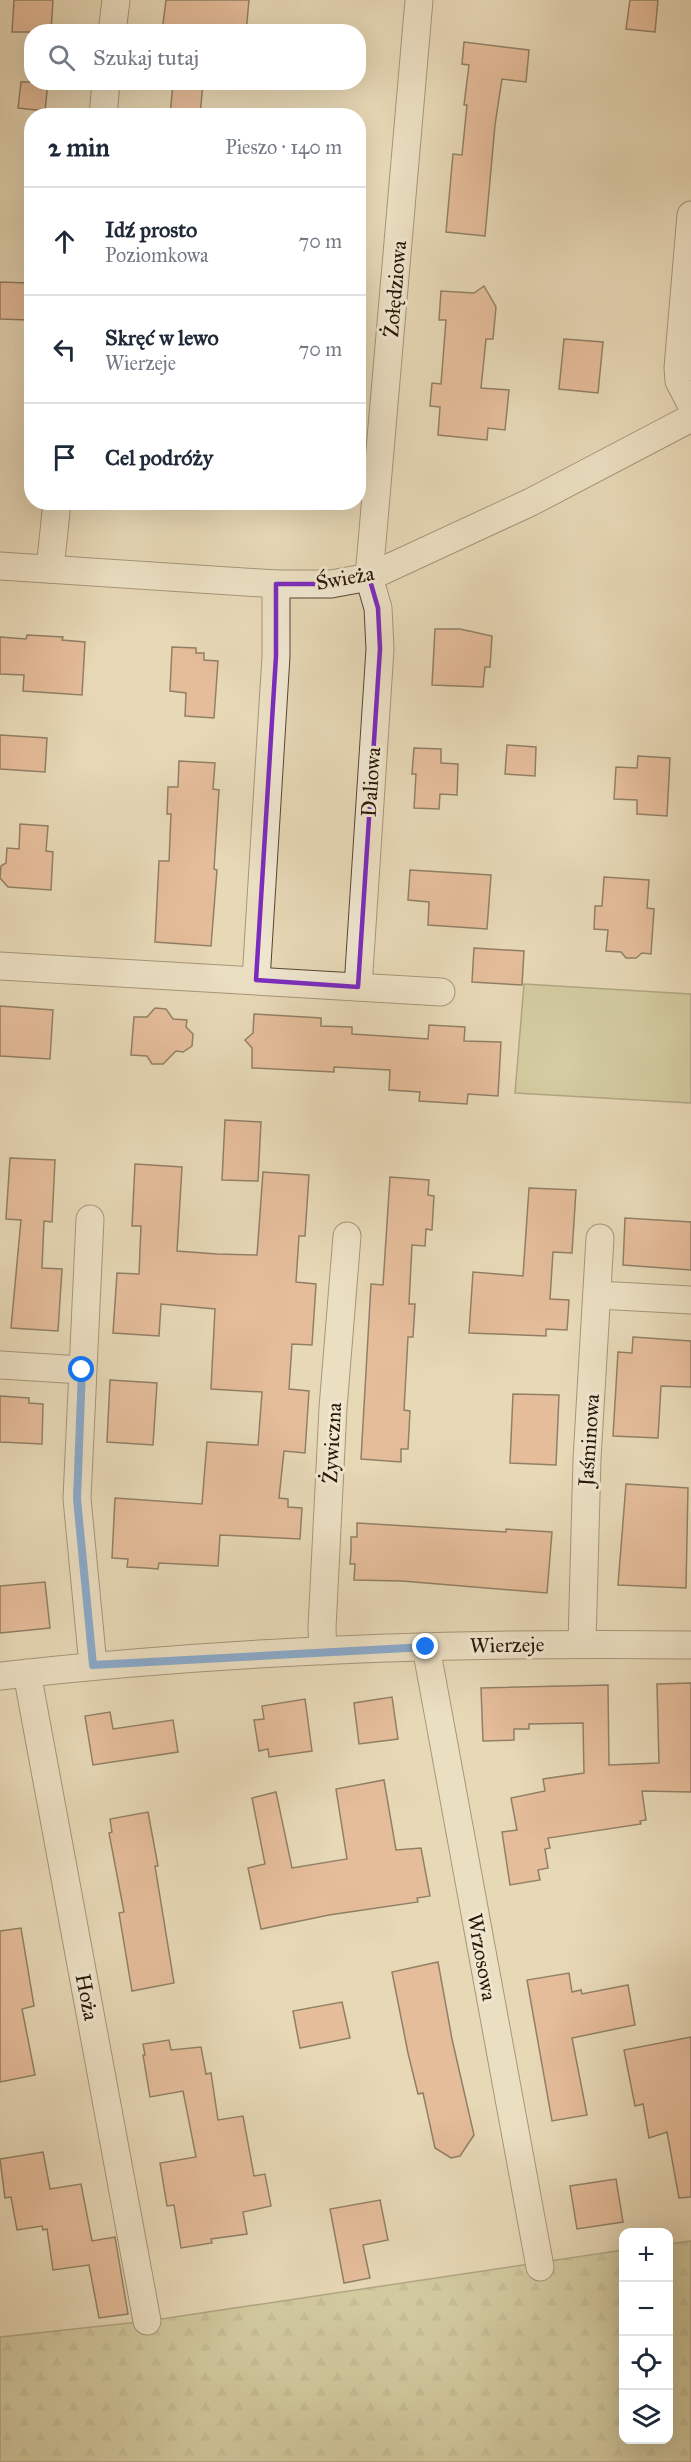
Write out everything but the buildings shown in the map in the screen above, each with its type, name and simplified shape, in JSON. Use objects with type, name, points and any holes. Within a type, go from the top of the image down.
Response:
[{"type":"street","points":[[113,24],[116,0]]},
{"type":"street","name":"Żołędziowa","points":[[369,578],[419,0]]},
{"type":"street","points":[[104,108],[105,90]]},
{"type":"street","points":[[691,215],[678,368],[679,381],[691,404]]},
{"type":"street","name":"Świeża","points":[[0,566],[276,585],[331,585],[369,578],[531,502],[691,418]]},
{"type":"street","points":[[50,569],[56,510]]},
{"type":"street","name":"Daliowa","points":[[358,987],[380,625],[378,608],[369,578]]},
{"type":"street","points":[[256,980],[276,656],[276,585]]},
{"type":"street","points":[[0,966],[441,992]]},
{"type":"street","points":[[90,1219],[77,1499],[93,1665]]},
{"type":"street","name":"Żywiczna","points":[[323,1651],[322,1628],[333,1408],[347,1236]]},
{"type":"street","name":"Jaśminowa","points":[[582,1644],[587,1459],[600,1238]]},
{"type":"street","points":[[597,1295],[691,1300]]},
{"type":"street","points":[[0,1365],[82,1370]]},
{"type":"street","name":"Wierzeje","points":[[0,1676],[93,1665],[323,1651],[582,1644],[691,1645]]},
{"type":"street","name":"Wrzosowa","points":[[426,1647],[540,2267]]},
{"type":"street","name":"Hoża","points":[[27,1673],[147,2321]]},
{"type":"highlighted area","points":[[369,577],[378,608],[380,649],[358,987],[256,980],[276,656],[276,584],[331,584]]},
{"type":"green space","points":[[524,984],[691,994],[691,1103],[515,1093]]},
{"type":"green space","points":[[691,2241],[691,2462],[0,2462],[0,2337],[148,2321],[619,2251],[619,2444],[673,2444],[673,2243]]},
{"type":"route","points":[[82,1370],[77,1499],[93,1665],[426,1647]]}]
